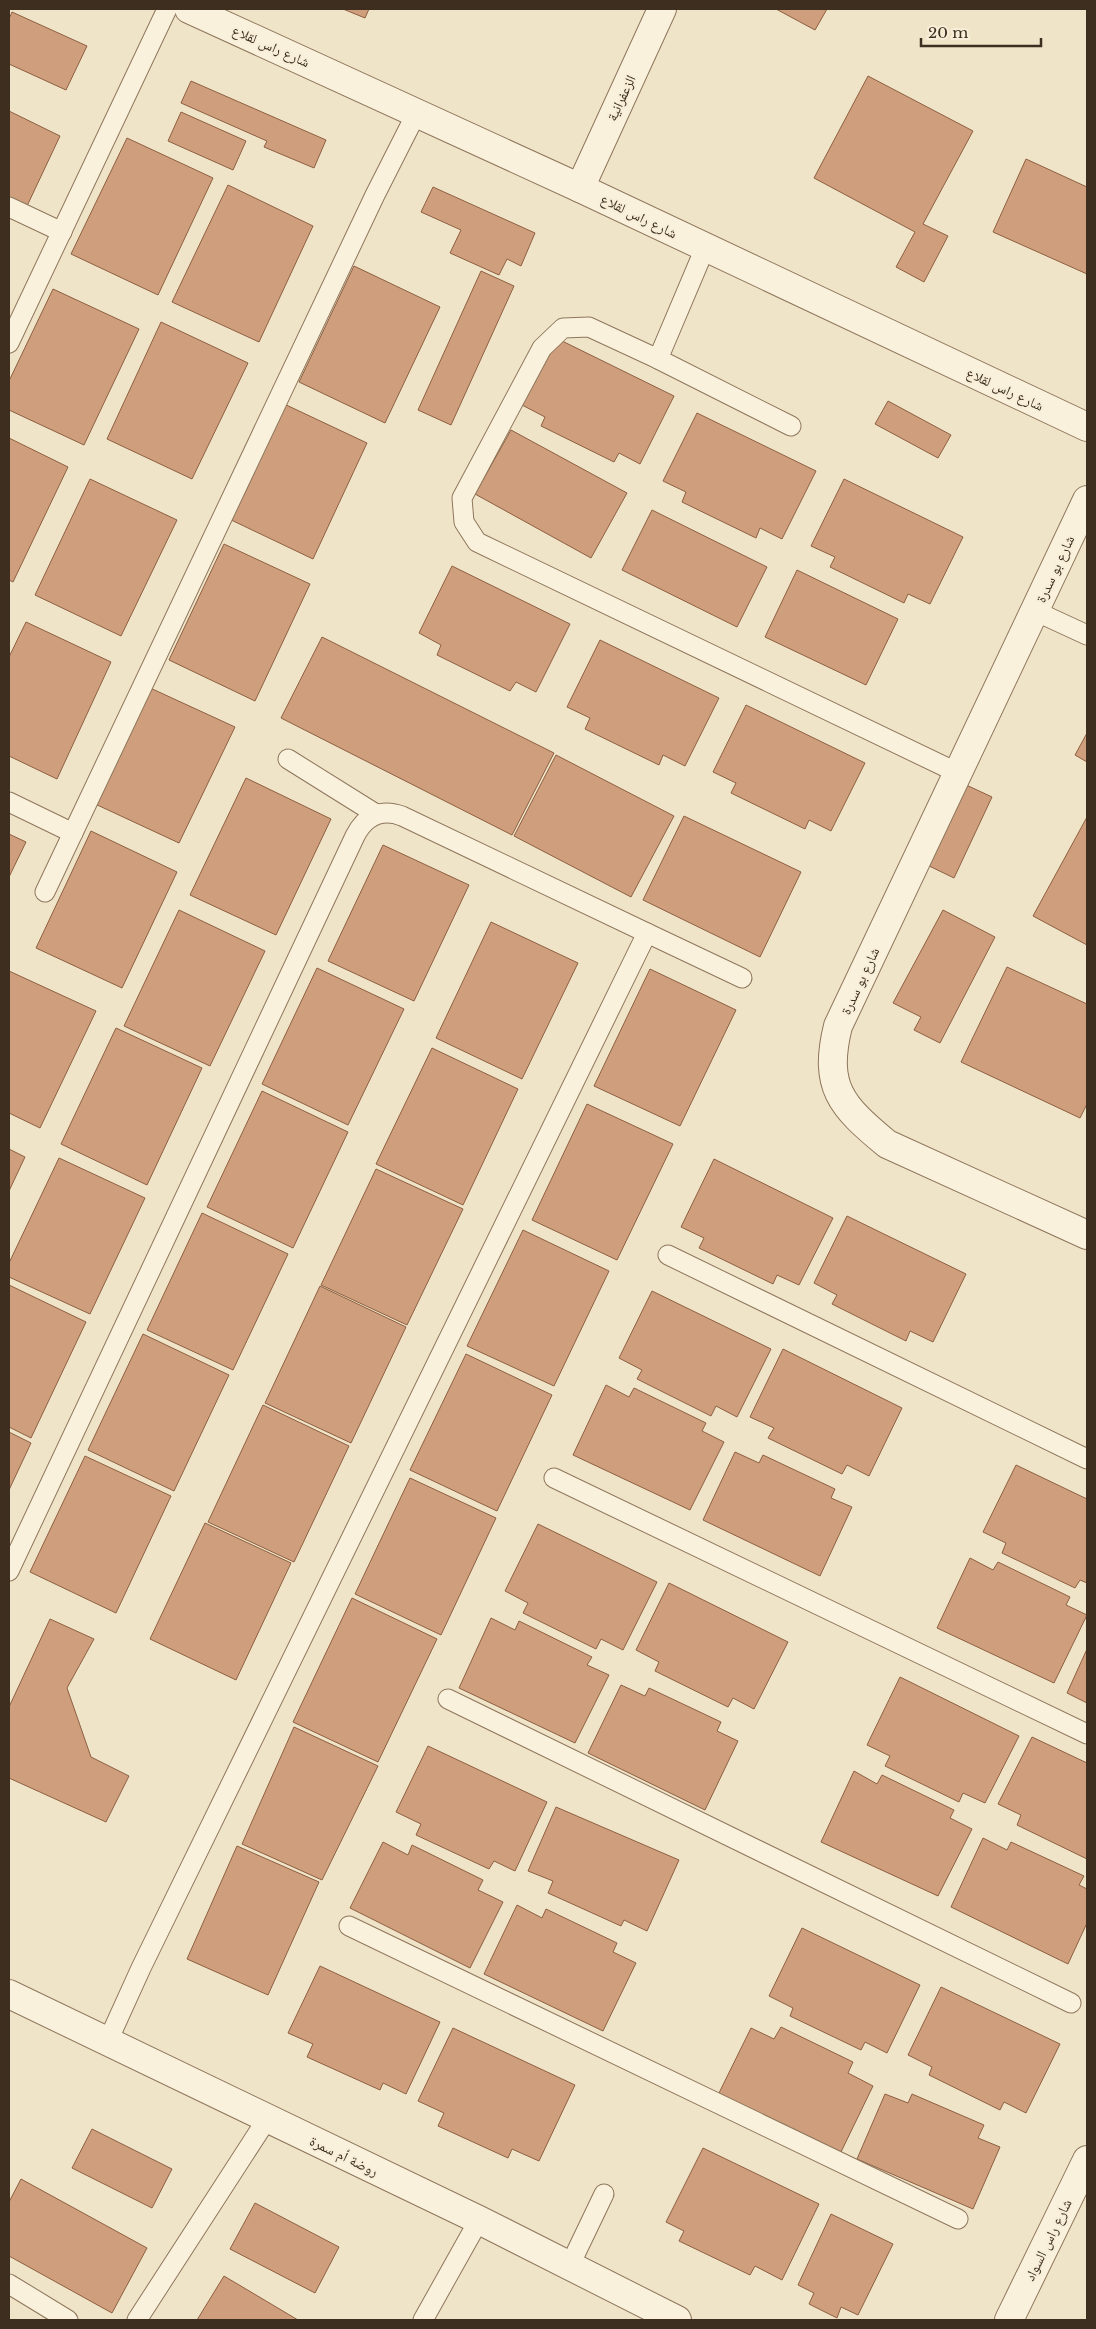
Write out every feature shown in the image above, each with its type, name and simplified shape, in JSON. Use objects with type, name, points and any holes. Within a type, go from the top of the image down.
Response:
[{"type":"street","name":"شارع راس لقلاع","points":[[189,9],[418,112],[1087,427]]},
{"type":"street","name":"الزعفرانية","points":[[580,188],[662,9]]},
{"type":"street","name":"شارع بو سدرة","points":[[1087,500],[838,1026],[833,1048],[833,1076],[842,1101],[859,1121],[887,1144],[1087,1235]]},
{"type":"street","name":"روضة أم سمرة","points":[[9,1994],[107,2043],[479,2220],[677,2320]]},
{"type":"street","name":"شارع راس السواد","points":[[1008,2320],[1087,2160]]},
{"type":"lane","points":[[9,343],[167,9]]},
{"type":"lane","points":[[45,892],[375,195],[418,112]]},
{"type":"lane","points":[[9,207],[62,232]]},
{"type":"lane","points":[[658,358],[705,248]]},
{"type":"lane","points":[[791,426],[658,358],[589,327],[563,328],[542,348],[462,498],[464,522],[477,542],[958,773]]},
{"type":"lane","name":"شارع بو سدرة","points":[[1036,611],[1087,635]]},
{"type":"lane","points":[[288,759],[376,814]]},
{"type":"lane","points":[[9,802],[73,833]]},
{"type":"lane","points":[[9,1571],[355,836],[363,823],[376,814],[386,812],[402,816],[742,978]]},
{"type":"lane","points":[[107,2043],[141,1968],[647,933]]},
{"type":"lane","points":[[668,1255],[1087,1459]]},
{"type":"lane","points":[[554,1478],[1087,1734]]},
{"type":"lane","points":[[448,1699],[1071,2003]]},
{"type":"lane","points":[[349,1926],[958,2220]]},
{"type":"lane","points":[[137,2320],[267,2119]]},
{"type":"lane","points":[[570,2265],[604,2194]]},
{"type":"lane","points":[[423,2320],[479,2220]]},
{"type":"lane","points":[[9,2284],[68,2320]]},
{"type":"building","points":[[343,9],[369,9],[365,18]]},
{"type":"building","points":[[776,9],[827,9],[815,30]]},
{"type":"building","points":[[12,12],[87,46],[66,90],[9,64],[9,19]]},
{"type":"building","points":[[868,76],[973,131],[923,224],[948,236],[924,282],[896,267],[915,232],[814,178]]},
{"type":"building","points":[[191,81],[326,140],[314,168],[264,147],[267,141],[181,103]]},
{"type":"building","points":[[9,111],[60,136],[27,206],[9,197]]},
{"type":"building","points":[[181,112],[246,141],[233,170],[168,141]]},
{"type":"building","points":[[127,138],[213,178],[158,295],[71,254]]},
{"type":"building","points":[[1026,159],[1087,187],[1087,274],[993,232]]},
{"type":"building","points":[[228,185],[313,226],[259,342],[172,302]]},
{"type":"building","points":[[433,187],[535,233],[521,266],[507,259],[499,275],[450,253],[461,230],[421,212]]},
{"type":"building","points":[[354,266],[440,307],[385,423],[299,382]]},
{"type":"building","points":[[481,271],[514,286],[451,425],[418,410]]},
{"type":"building","points":[[53,289],[139,329],[84,445],[9,410],[9,381]]},
{"type":"building","points":[[161,322],[248,363],[192,479],[107,439]]},
{"type":"building","points":[[556,338],[674,396],[640,464],[619,453],[614,462],[541,426],[545,417],[522,405]]},
{"type":"building","points":[[888,401],[951,435],[938,458],[875,424]]},
{"type":"building","points":[[282,403],[367,443],[313,559],[227,518]]},
{"type":"building","points":[[697,413],[816,471],[782,539],[760,528],[756,538],[682,502],[686,492],[663,481]]},
{"type":"building","points":[[511,430],[627,493],[591,558],[475,494]]},
{"type":"building","points":[[9,438],[68,467],[13,582],[9,580]]},
{"type":"building","points":[[90,479],[177,520],[121,636],[35,595]]},
{"type":"building","points":[[844,479],[963,537],[930,604],[908,594],[904,603],[830,567],[835,557],[811,546]]},
{"type":"building","points":[[652,510],[767,567],[737,627],[622,570]]},
{"type":"building","points":[[224,544],[310,584],[255,701],[169,660]]},
{"type":"building","points":[[452,566],[570,624],[536,692],[516,682],[510,691],[437,655],[441,645],[419,633]]},
{"type":"building","points":[[797,570],[898,619],[866,685],[765,637]]},
{"type":"building","points":[[26,622],[111,662],[57,779],[9,756],[9,657]]},
{"type":"building","points":[[322,637],[554,753],[512,835],[281,718]]},
{"type":"building","points":[[600,640],[719,698],[685,766],[663,755],[659,765],[585,729],[590,718],[567,707]]},
{"type":"building","points":[[148,687],[235,727],[179,843],[93,803]]},
{"type":"building","points":[[746,705],[865,763],[831,831],[809,820],[805,829],[731,793],[736,783],[713,772]]},
{"type":"building","points":[[1087,733],[1087,762],[1075,755]]},
{"type":"building","points":[[556,755],[674,816],[631,897],[514,836]]},
{"type":"building","points":[[246,778],[331,819],[276,935],[190,895]]},
{"type":"building","points":[[962,783],[992,797],[954,878],[923,863]]},
{"type":"building","points":[[684,816],[801,872],[760,957],[643,900]]},
{"type":"building","points":[[1087,817],[1087,945],[1033,916]]},
{"type":"building","points":[[91,831],[177,872],[122,988],[36,948]]},
{"type":"building","points":[[9,834],[26,842],[9,877]]},
{"type":"building","points":[[383,845],[469,885],[414,1001],[328,961]]},
{"type":"building","points":[[179,910],[265,951],[210,1066],[124,1026]]},
{"type":"building","points":[[943,910],[995,937],[940,1043],[914,1030],[921,1017],[893,1003]]},
{"type":"building","points":[[491,922],[578,963],[522,1079],[436,1038]]},
{"type":"building","points":[[1007,967],[1087,1004],[1087,1104],[1080,1118],[961,1062]]},
{"type":"building","points":[[317,968],[404,1009],[348,1125],[262,1084]]},
{"type":"building","points":[[650,969],[736,1010],[680,1126],[594,1086]]},
{"type":"building","points":[[9,971],[96,1011],[40,1128],[9,1113]]},
{"type":"building","points":[[116,1028],[202,1068],[147,1185],[61,1144]]},
{"type":"building","points":[[432,1048],[518,1089],[463,1205],[376,1164]]},
{"type":"building","points":[[262,1091],[348,1132],[293,1248],[207,1207]]},
{"type":"building","points":[[587,1104],[673,1144],[617,1260],[532,1220]]},
{"type":"building","points":[[9,1149],[25,1157],[9,1191]]},
{"type":"building","points":[[59,1158],[145,1198],[90,1314],[9,1277],[9,1263]]},
{"type":"building","points":[[714,1159],[833,1218],[799,1285],[777,1275],[773,1284],[699,1248],[704,1238],[681,1227]]},
{"type":"building","points":[[376,1169],[463,1209],[407,1325],[321,1285]]},
{"type":"building","points":[[202,1213],[288,1254],[233,1370],[147,1330]]},
{"type":"building","points":[[847,1216],[966,1274],[933,1342],[910,1331],[906,1341],[832,1304],[837,1295],[814,1283]]},
{"type":"building","points":[[523,1230],[609,1271],[554,1386],[467,1346]]},
{"type":"building","points":[[9,1285],[86,1322],[31,1438],[9,1427]]},
{"type":"building","points":[[320,1286],[406,1327],[351,1443],[265,1403]]},
{"type":"building","points":[[652,1291],[771,1349],[737,1417],[716,1406],[711,1416],[637,1379],[642,1370],[619,1358]]},
{"type":"building","points":[[143,1334],[229,1375],[174,1491],[88,1450]]},
{"type":"building","points":[[783,1349],[902,1408],[869,1476],[847,1465],[842,1474],[768,1438],[774,1428],[750,1417]]},
{"type":"building","points":[[466,1354],[552,1395],[497,1511],[410,1470]]},
{"type":"building","points":[[606,1385],[629,1397],[634,1388],[706,1423],[702,1431],[724,1442],[690,1510],[573,1455]]},
{"type":"building","points":[[263,1405],[349,1446],[294,1562],[208,1522]]},
{"type":"building","points":[[9,1432],[31,1443],[9,1490]]},
{"type":"building","points":[[735,1452],[759,1463],[763,1455],[835,1489],[831,1498],[852,1507],[820,1576],[703,1520]]},
{"type":"building","points":[[85,1456],[171,1496],[116,1613],[30,1572]]},
{"type":"building","points":[[1016,1465],[1087,1499],[1087,1583],[1080,1580],[1075,1588],[1002,1553],[1006,1543],[983,1532]]},
{"type":"building","points":[[410,1478],[496,1518],[441,1635],[355,1594]]},
{"type":"building","points":[[205,1523],[291,1563],[236,1680],[150,1639]]},
{"type":"building","points":[[538,1524],[657,1582],[623,1650],[601,1639],[596,1649],[523,1613],[528,1603],[505,1591]]},
{"type":"building","points":[[970,1558],[993,1570],[998,1562],[1070,1597],[1066,1605],[1087,1615],[1054,1683],[937,1628]]},
{"type":"building","points":[[669,1583],[788,1642],[754,1709],[733,1698],[728,1707],[655,1671],[659,1662],[636,1650]]},
{"type":"building","points":[[352,1598],[437,1639],[378,1762],[293,1722]]},
{"type":"building","points":[[491,1618],[515,1630],[519,1621],[592,1657],[587,1665],[609,1675],[575,1743],[459,1688]]},
{"type":"building","points":[[50,1619],[94,1639],[67,1688],[91,1757],[129,1776],[106,1822],[9,1778],[9,1707]]},
{"type":"building","points":[[1087,1649],[1087,1703],[1067,1693]]},
{"type":"building","points":[[900,1677],[1019,1736],[985,1803],[963,1793],[959,1802],[885,1766],[890,1756],[867,1745]]},
{"type":"building","points":[[621,1685],[645,1696],[649,1688],[721,1722],[717,1731],[738,1741],[705,1810],[588,1753]]},
{"type":"building","points":[[294,1727],[378,1766],[322,1880],[242,1844]]},
{"type":"building","points":[[1032,1737],[1087,1763],[1087,1859],[1017,1825],[1021,1815],[998,1804]]},
{"type":"building","points":[[428,1746],[547,1802],[515,1871],[494,1861],[489,1869],[416,1835],[421,1824],[396,1812]]},
{"type":"building","points":[[854,1771],[877,1784],[882,1775],[954,1810],[950,1818],[972,1829],[938,1896],[821,1842]]},
{"type":"building","points":[[556,1807],[679,1860],[647,1931],[624,1920],[621,1926],[548,1893],[553,1881],[528,1871]]},
{"type":"building","points":[[983,1838],[1007,1850],[1011,1842],[1084,1876],[1079,1885],[1087,1889],[1087,1923],[1068,1964],[951,1907]]},
{"type":"building","points":[[383,1842],[408,1855],[412,1845],[483,1880],[478,1890],[503,1902],[470,1968],[350,1908]]},
{"type":"building","points":[[237,1846],[319,1882],[268,1995],[187,1959]]},
{"type":"building","points":[[517,1905],[542,1918],[546,1909],[617,1943],[613,1952],[636,1963],[603,2031],[484,1974]]},
{"type":"building","points":[[802,1928],[920,1985],[887,2053],[865,2042],[861,2050],[790,2016],[793,2008],[769,1996]]},
{"type":"building","points":[[320,1966],[440,2022],[406,2094],[383,2083],[380,2090],[307,2057],[313,2044],[288,2033]]},
{"type":"building","points":[[941,1987],[1060,2044],[1026,2113],[1004,2102],[1000,2110],[929,2075],[932,2067],[908,2055]]},
{"type":"building","points":[[781,2027],[853,2062],[848,2073],[873,2086],[840,2154],[718,2095],[751,2028],[774,2039]]},
{"type":"building","points":[[453,2028],[575,2085],[539,2161],[512,2149],[508,2158],[438,2126],[444,2113],[418,2101]]},
{"type":"building","points":[[885,2094],[908,2103],[912,2094],[984,2125],[978,2138],[1000,2147],[973,2209],[857,2159]]},
{"type":"building","points":[[92,2129],[172,2169],[152,2208],[72,2168]]},
{"type":"building","points":[[703,2148],[819,2204],[782,2280],[755,2266],[750,2275],[679,2241],[684,2231],[666,2222]]},
{"type":"building","points":[[21,2179],[147,2248],[112,2313],[9,2256],[9,2202]]},
{"type":"building","points":[[255,2203],[339,2247],[315,2293],[230,2249]]},
{"type":"building","points":[[831,2214],[893,2244],[858,2315],[841,2307],[837,2318],[809,2304],[814,2293],[798,2285]]},
{"type":"building","points":[[224,2276],[298,2320],[197,2320]]}]
